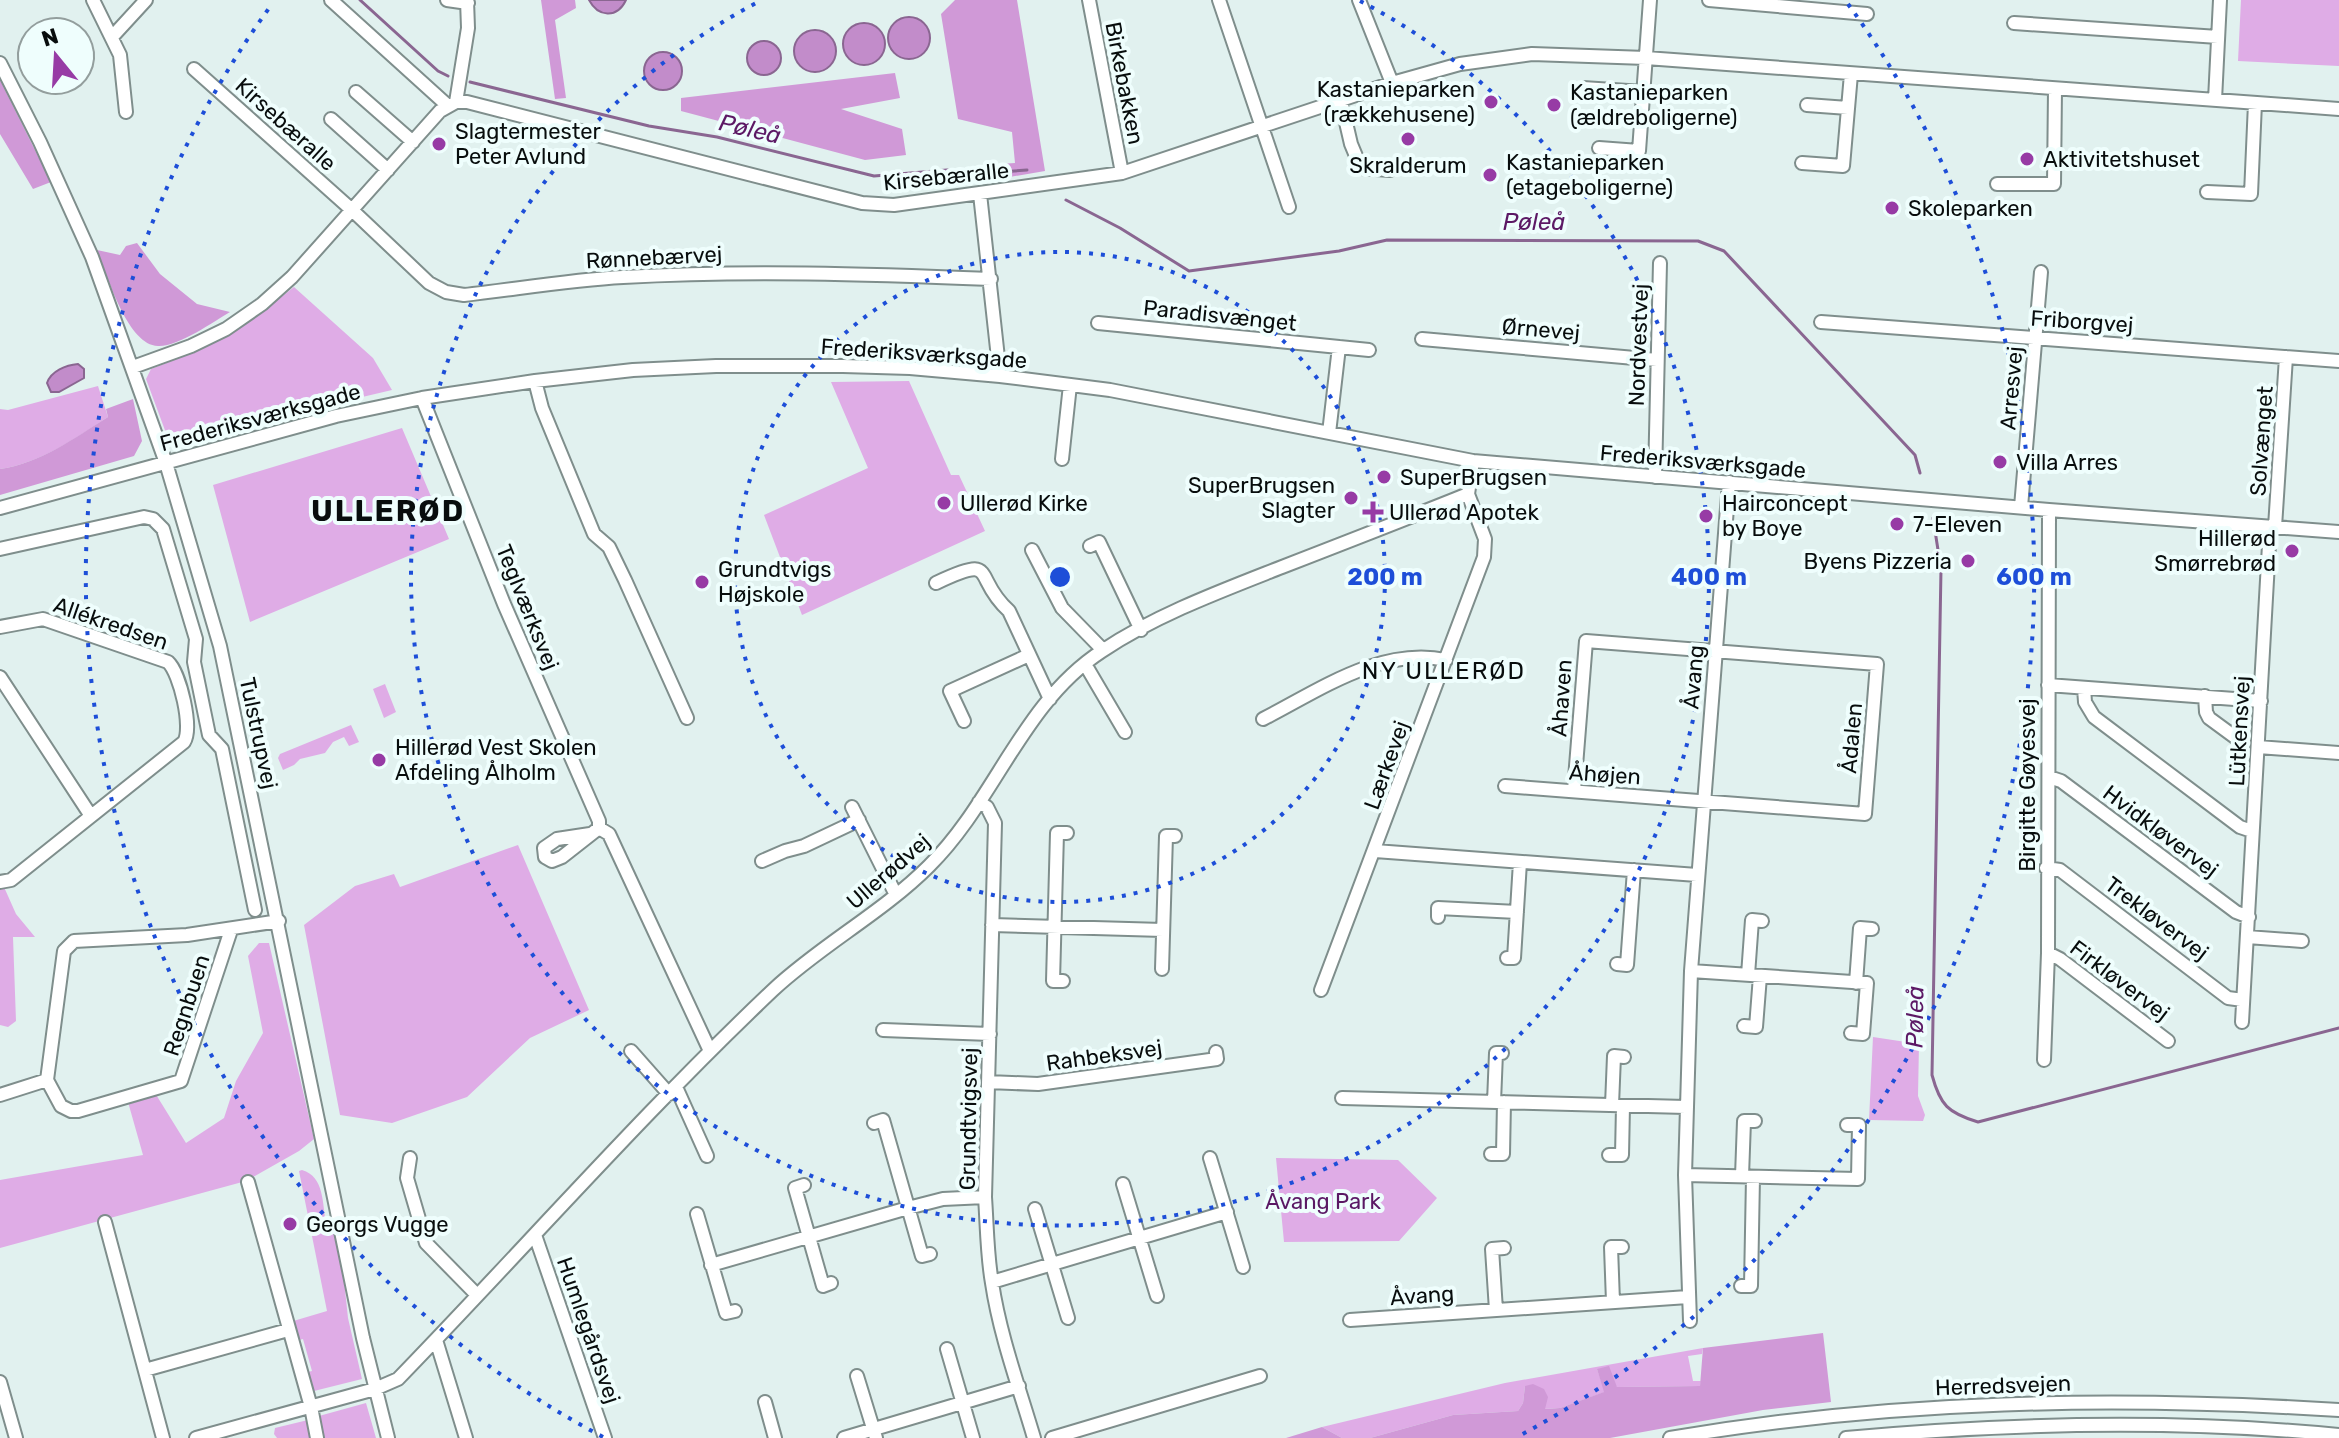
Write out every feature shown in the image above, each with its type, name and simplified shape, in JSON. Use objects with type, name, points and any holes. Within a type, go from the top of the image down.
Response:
[{"type":"street","points":[[93,0],[120,55],[126,112]]},
{"type":"street","points":[[112,37],[146,0]]},
{"type":"street","points":[[331,0],[451,104]]},
{"type":"street","points":[[133,367],[226,329],[262,304],[292,277],[451,104],[468,28],[468,2],[447,0]]},
{"type":"street","name":"Birkebakken","points":[[1089,0],[1122,173]]},
{"type":"street","points":[[1219,0],[1289,207]]},
{"type":"street","points":[[1359,0],[1392,83]]},
{"type":"street","points":[[1599,148],[1639,151],[1650,0]]},
{"type":"street","points":[[1709,0],[1867,14]]},
{"type":"street","points":[[2215,100],[2220,0]]},
{"type":"street","points":[[2014,23],[2218,37]]},
{"type":"street","name":"Kirsebæralle","points":[[451,104],[467,102],[862,203],[894,205],[1122,173],[1392,83],[1491,58],[1567,53],[2339,109]]},
{"type":"street","name":"Tulstrupvej","points":[[0,63],[92,257],[166,463],[220,646],[375,1389],[388,1438]]},
{"type":"street","name":"Kirsebæralle","points":[[194,69],[352,210]]},
{"type":"street","points":[[1802,163],[1843,166],[1851,74]]},
{"type":"street","points":[[1583,88],[1643,92]]},
{"type":"street","points":[[1997,184],[2054,184],[2055,89]]},
{"type":"street","points":[[356,92],[413,142]]},
{"type":"street","points":[[1341,101],[1351,144],[1361,168],[1390,170]]},
{"type":"street","points":[[2207,192],[2251,194],[2255,103]]},
{"type":"street","points":[[1807,105],[1848,108]]},
{"type":"street","name":"Kirsebæralle","points":[[331,119],[388,170]]},
{"type":"street","points":[[980,194],[1000,376]]},
{"type":"street","name":"Rønnebærvej","points":[[352,210],[429,283],[446,292],[464,295],[619,277],[713,273],[840,272],[991,279]]},
{"type":"street","name":"Nordvestvej","points":[[1655,477],[1660,263]]},
{"type":"street","name":"Arresvej","points":[[2021,507],[2041,272]]},
{"type":"street","name":"Friborgvej","points":[[1821,322],[2339,361]]},
{"type":"street","name":"Paradisvænget","points":[[1098,323],[1369,350]]},
{"type":"street","name":"Ørnevej","points":[[1422,339],[1657,360]]},
{"type":"street","points":[[1329,433],[1339,347]]},
{"type":"street","name":"Solvænget","points":[[2272,527],[2286,357]]},
{"type":"street","name":"Frederiksværksgade","points":[[0,508],[336,416],[422,398],[633,370],[716,366],[851,366],[1000,376],[1110,390],[1473,461],[2339,532]]},
{"type":"street","points":[[535,381],[542,408],[594,534],[609,547],[687,718]]},
{"type":"street","points":[[1062,459],[1070,385]]},
{"type":"street","name":"Teglværksvej","points":[[422,398],[504,604],[599,821],[594,831],[609,834],[710,1051]]},
{"type":"street","name":"Lærkevej","points":[[1321,990],[1484,557],[1485,539],[1468,494],[1473,461]]},
{"type":"street","name":"Åvang","points":[[1690,1321],[1685,1175],[1691,971],[1729,482]]},
{"type":"street","name":"Ullerødvej","points":[[196,1438],[375,1389],[398,1379],[710,1051],[779,985],[896,895],[937,858],[979,802],[1032,720],[1068,678],[1103,650],[1216,593],[1468,494]]},
{"type":"street","name":"Birgitte Gøyesvej","points":[[2044,1060],[2048,953],[2049,510]]},
{"type":"street","name":"Allékredsen","points":[[0,549],[144,517],[159,522],[196,639],[194,662],[209,735],[222,749],[255,910]]},
{"type":"street","name":"Lütkensvej","points":[[2242,1022],[2272,527]]},
{"type":"street","points":[[1090,546],[1099,542],[1141,630]]},
{"type":"street","points":[[1032,550],[1062,608],[1103,650]]},
{"type":"street","points":[[936,583],[968,568],[977,568],[984,573],[997,601],[1009,611],[1050,699]]},
{"type":"street","name":"Allékredsen","points":[[0,627],[43,619],[168,662],[176,671],[189,731],[184,742],[11,880],[0,882]]},
{"type":"street","name":"Åhaven","points":[[1574,791],[1586,641],[1716,651]]},
{"type":"street","name":"Ådalen","points":[[1703,801],[1865,814],[1877,664],[1716,651]]},
{"type":"street","points":[[964,721],[950,691],[1029,655]]},
{"type":"street","points":[[1263,719],[1367,666],[1422,657],[1446,660]]},
{"type":"street","points":[[1085,664],[1125,732]]},
{"type":"street","points":[[0,677],[91,816]]},
{"type":"street","points":[[2048,685],[2261,701]]},
{"type":"street","points":[[2084,688],[2085,702],[2094,717],[2240,827],[2252,831]]},
{"type":"street","points":[[2205,696],[2209,718],[2243,743]]},
{"type":"street","points":[[183,702],[201,698]]},
{"type":"street","points":[[2258,747],[2339,753]]},
{"type":"street","name":"Hvidkløvervej","points":[[2049,777],[2061,781],[2236,912],[2249,917]]},
{"type":"street","name":"Åhøjen","points":[[1505,786],[1703,801]]},
{"type":"street","name":"Grundtvigsvej","points":[[979,802],[987,807],[995,823],[985,1197],[992,1282],[999,1320],[1034,1438]]},
{"type":"street","points":[[852,807],[896,895]]},
{"type":"street","points":[[762,861],[804,846],[859,820]]},
{"type":"street","points":[[1063,981],[1053,981],[1057,833],[1067,833]]},
{"type":"street","points":[[1162,969],[1166,836],[1175,836]]},
{"type":"street","points":[[1375,851],[1697,875]]},
{"type":"street","points":[[1507,958],[1514,958],[1520,862]]},
{"type":"street","name":"Trekløvervej","points":[[2046,868],[2060,870],[2228,998],[2243,1000]]},
{"type":"street","points":[[1617,964],[1627,965],[1634,870]]},
{"type":"street","points":[[1438,917],[1438,908],[1517,912]]},
{"type":"street","points":[[1744,1026],[1756,1027],[1752,920],[1762,921]]},
{"type":"street","name":"Regnbuen","points":[[231,930],[181,1081],[71,1111],[61,1106],[47,1080],[64,951],[74,941],[231,930],[279,921]]},
{"type":"street","points":[[992,925],[1163,930]]},
{"type":"street","points":[[1856,983],[1860,928],[1872,929]]},
{"type":"street","points":[[2247,937],[2302,941]]},
{"type":"street","name":"Firkløvervej","points":[[2048,953],[2168,1041]]},
{"type":"street","points":[[1691,971],[1867,983],[1863,1034],[1851,1033]]},
{"type":"street","points":[[883,1030],[990,1034]]},
{"type":"street","points":[[631,1051],[672,1090],[707,1156]]},
{"type":"street","name":"Rahbeksvej","points":[[988,1082],[1038,1084],[1217,1059],[1216,1052]]},
{"type":"street","points":[[1491,1154],[1503,1154],[1496,1053],[1502,1053]]},
{"type":"street","points":[[1609,1155],[1622,1155],[1614,1056],[1624,1057]]},
{"type":"street","points":[[0,1095],[47,1080]]},
{"type":"street","points":[[1342,1098],[1686,1107]]},
{"type":"street","points":[[874,1123],[883,1120],[922,1256],[930,1254]]},
{"type":"street","points":[[1741,1286],[1751,1286],[1744,1121],[1755,1121]]},
{"type":"street","points":[[1685,1175],[1858,1179],[1859,1125],[1847,1125]]},
{"type":"street","points":[[410,1158],[407,1178],[426,1243],[477,1295]]},
{"type":"street","points":[[1210,1158],[1243,1267]]},
{"type":"street","points":[[248,1182],[317,1438]]},
{"type":"street","points":[[1123,1184],[1157,1296]]},
{"type":"street","points":[[804,1185],[795,1188],[823,1286],[831,1283]]},
{"type":"street","points":[[711,1265],[943,1199],[985,1197]]},
{"type":"street","points":[[1035,1209],[1068,1318]]},
{"type":"street","points":[[992,1282],[1227,1212]]},
{"type":"street","points":[[697,1214],[726,1313],[735,1311]]},
{"type":"street","points":[[105,1222],[163,1438]]},
{"type":"street","name":"Humlegårdsvej","points":[[535,1235],[605,1438]]},
{"type":"street","points":[[1613,1302],[1611,1247],[1622,1247]]},
{"type":"street","points":[[1496,1310],[1492,1249],[1504,1248]]},
{"type":"street","name":"Åvang","points":[[1350,1320],[1688,1297]]},
{"type":"street","points":[[145,1370],[288,1330]]},
{"type":"street","points":[[436,1340],[466,1438]]},
{"type":"street","points":[[947,1349],[973,1438]]},
{"type":"street","points":[[857,1376],[874,1434]]},
{"type":"street","points":[[1052,1438],[1260,1376]]},
{"type":"street","points":[[0,1382],[4,1409],[16,1438]]},
{"type":"street","points":[[844,1438],[874,1434],[1019,1386]]},
{"type":"street","points":[[765,1402],[775,1438]]},
{"type":"street","name":"Herredsvejen","points":[[1670,1438],[1841,1415],[2015,1403],[2149,1402],[2339,1410]]},
{"type":"street","name":"Herredsvejen","points":[[1846,1438],[2043,1425],[2222,1426],[2339,1435]]},
{"type":"green space","points":[[2241,0],[2339,0],[2339,66],[2238,61]]},
{"type":"green space","points":[[294,287],[373,358],[392,390],[180,440],[166,433],[146,379],[151,369],[226,334]]},
{"type":"green space","points":[[909,381],[951,475],[959,475],[985,531],[802,615],[764,515],[868,468],[831,382]]},
{"type":"green space","points":[[98,386],[108,417],[43,455],[0,469],[0,409],[8,410]]},
{"type":"green space","points":[[402,428],[449,539],[250,622],[213,485]]},
{"type":"green space","points":[[385,684],[396,712],[384,718],[373,689]]},
{"type":"green space","points":[[351,725],[359,742],[349,746],[344,737],[333,742],[325,753],[300,759],[283,770],[278,758],[280,754]]},
{"type":"green space","points":[[518,845],[589,1010],[530,1038],[467,1097],[392,1123],[340,1115],[304,925],[355,886],[394,874],[400,887]]},
{"type":"green space","points":[[4,887],[16,914],[35,937],[13,937],[16,1021],[8,1027],[0,1025],[0,888]]},
{"type":"green space","points":[[259,943],[269,943],[314,1139],[246,1181],[0,1248],[0,1180],[143,1155],[128,1102],[155,1093],[186,1143],[224,1118],[236,1081],[263,1033],[248,956]]},
{"type":"green space","points":[[1873,1037],[1919,1044],[1918,1096],[1925,1115],[1923,1121],[1869,1120]]},
{"type":"green space","name":"Åvang Park","points":[[1276,1158],[1398,1160],[1437,1198],[1399,1241],[1284,1242]]},
{"type":"green space","points":[[302,1170],[319,1185],[326,1222],[331,1222],[341,1252],[348,1318],[362,1379],[310,1392],[304,1373],[312,1371],[303,1339],[295,1341],[290,1322],[327,1311],[299,1171]]},
{"type":"green space","points":[[1703,1348],[1702,1354],[1688,1356],[1693,1381],[1701,1381],[1700,1386],[1617,1387],[1597,1369],[1605,1392],[1560,1408],[1544,1409],[1525,1386],[1523,1403],[1518,1411],[1453,1415],[1370,1438],[1342,1438],[1322,1427],[1505,1383]]},
{"type":"green space","points":[[366,1403],[376,1438],[323,1438],[319,1416]]},
{"type":"green space","points":[[308,1420],[311,1438],[277,1438],[274,1434],[275,1428]]},
{"type":"shaded area","points":[[541,0],[575,0],[576,8],[555,20],[566,98],[555,99]]},
{"type":"shaded area","points":[[589,0],[626,0],[618,10],[608,14],[597,10]]},
{"type":"shaded area","points":[[955,0],[1017,0],[1045,171],[986,181],[984,165],[1015,163],[1012,132],[958,119],[941,14]]},
{"type":"shaded area","points":[[909,17],[924,23],[930,38],[924,53],[909,59],[894,53],[888,38],[894,23]]},
{"type":"shaded area","points":[[864,23],[879,29],[885,44],[879,59],[864,65],[849,59],[843,44],[849,29]]},
{"type":"shaded area","points":[[815,30],[830,36],[836,51],[830,66],[815,72],[800,66],[794,51],[800,36]]},
{"type":"shaded area","points":[[764,41],[776,46],[781,58],[776,70],[764,75],[752,70],[747,58],[752,46]]},
{"type":"shaded area","points":[[663,52],[677,57],[682,71],[677,85],[663,90],[649,85],[644,71],[649,57]]},
{"type":"shaded area","points":[[895,73],[900,98],[841,109],[902,129],[906,155],[865,160],[681,111],[681,98]]},
{"type":"shaded area","points":[[0,80],[51,182],[33,189],[0,134]]},
{"type":"shaded area","points":[[137,243],[160,274],[197,304],[230,312],[175,343],[158,346],[147,343],[128,322],[97,250],[120,255],[126,246]]},
{"type":"shaded area","points":[[78,364],[84,369],[84,378],[59,392],[51,392],[47,383],[52,375],[64,367]]},
{"type":"shaded area","points":[[133,399],[142,441],[134,456],[0,495],[0,469],[57,449],[108,417],[106,409]]},
{"type":"shaded area","points":[[1823,1333],[1831,1402],[1763,1410],[1610,1438],[1370,1438],[1453,1415],[1518,1411],[1523,1403],[1525,1386],[1533,1384],[1544,1389],[1548,1397],[1545,1409],[1560,1408],[1604,1392],[1597,1369],[1609,1366],[1617,1387],[1700,1386],[1703,1348]]},
{"type":"shaded area","points":[[1322,1427],[1342,1438],[1286,1438]]},
{"type":"waterway","name":"Pøleå","points":[[360,0],[438,71],[448,76]]},
{"type":"waterway","name":"Pøleå","points":[[470,82],[649,126],[717,137],[874,176],[947,170],[972,174],[1027,170]]},
{"type":"waterway","name":"Pøleå","points":[[1066,200],[1120,228],[1189,271],[1339,251],[1387,240],[1698,241],[1724,251],[1915,455],[1920,473]]},
{"type":"waterway","name":"Pøleå","points":[[1933,518],[1941,569],[1932,1075],[1942,1101],[1952,1111],[1978,1122],[2339,1028]]},
{"type":"place","name":"Kastanieparken (rækkehusene)","points":[[1491,102]]},
{"type":"place","name":"Kastanieparken (ældreboligerne)","points":[[1554,105]]},
{"type":"place","name":"Skralderum","points":[[1408,139]]},
{"type":"place","name":"Slagtermester Peter Avlund","points":[[439,144]]},
{"type":"place","name":"Aktivitetshuset","points":[[2027,159]]},
{"type":"place","name":"Kastanieparken (etageboligerne)","points":[[1490,175]]},
{"type":"place","name":"Skoleparken","points":[[1892,208]]},
{"type":"place","name":"Villa Arres","points":[[2000,462]]},
{"type":"place","name":"SuperBrugsen","points":[[1384,477]]},
{"type":"place","name":"SuperBrugsen Slagter","points":[[1351,498]]},
{"type":"place","name":"Ullerød Kirke","points":[[944,503]]},
{"type":"place","name":"Ullerød Apotek","points":[[1373,512]]},
{"type":"place","name":"Hairconcept by Boye","points":[[1706,516]]},
{"type":"place","name":"7-Eleven","points":[[1897,524]]},
{"type":"place","name":"Hillerød Smørrebrød","points":[[2292,551]]},
{"type":"place","name":"Byens Pizzeria","points":[[1968,561]]},
{"type":"place","name":"Grundtvigs Højskole","points":[[702,582]]},
{"type":"place","name":"Hillerød Vest Skolen Afdeling Ålholm","points":[[379,760]]},
{"type":"place","name":"Georgs Vugge","points":[[290,1224]]},
{"type":"district","name":"ULLERØD","points":[[388,511]]},
{"type":"district","name":"NY ULLERØD","points":[[1444,671]]}]
